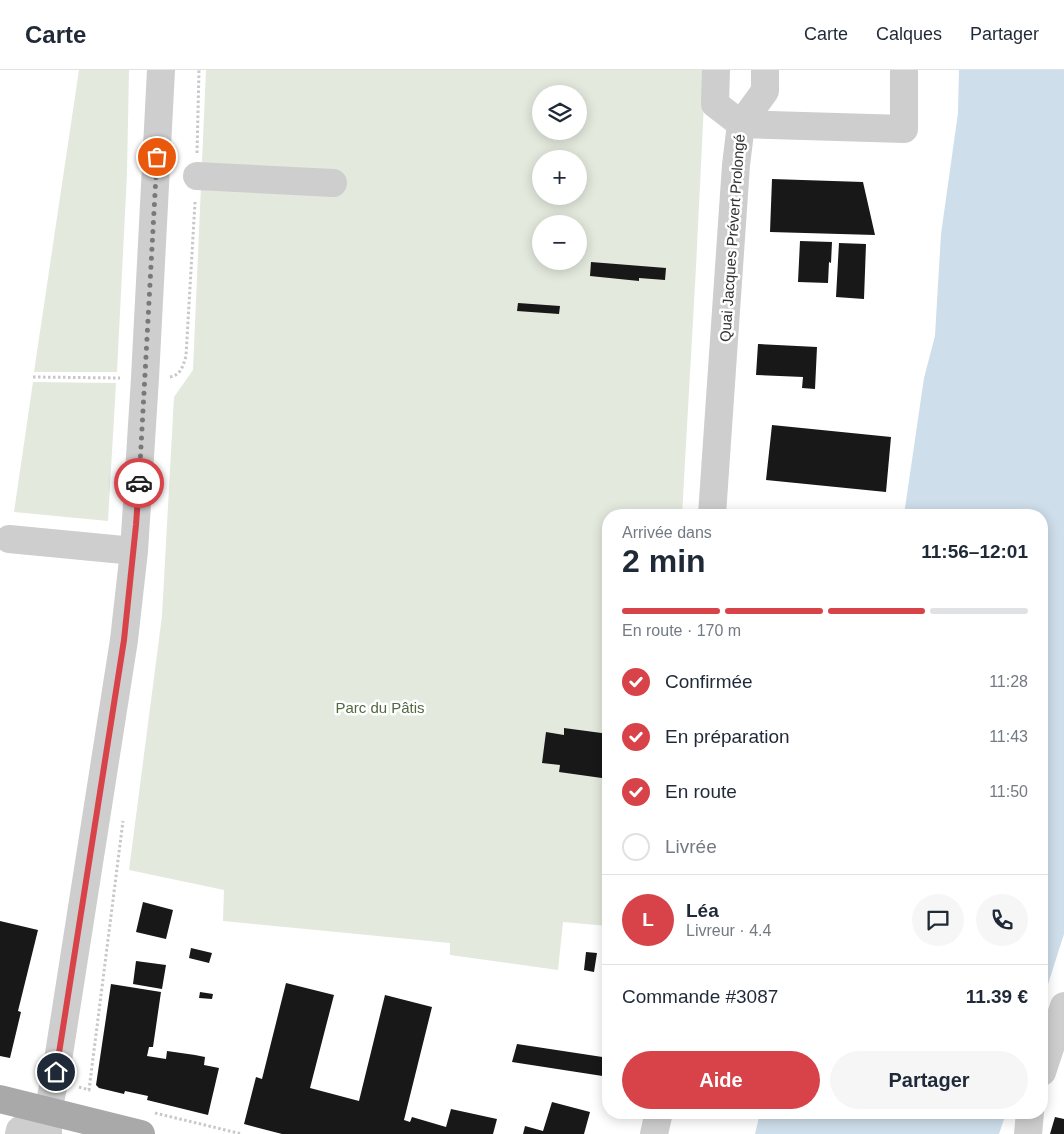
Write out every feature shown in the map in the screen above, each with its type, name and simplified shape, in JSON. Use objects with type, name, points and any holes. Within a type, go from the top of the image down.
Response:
[{"type":"main road","points":[[0,1099],[48,1122],[146,1123]]},
{"type":"street","points":[[18,1134],[20,1130],[48,1122],[124,640],[134,551],[146,368],[161,70]]},
{"type":"street","points":[[716,70],[716,104],[741,124],[765,91],[764,70]]},
{"type":"street","name":"Quai Jacques Prévert Prolongé","points":[[712,509],[736,165],[741,124],[904,129],[904,70]]},
{"type":"street","points":[[197,176],[334,183]]},
{"type":"street","points":[[9,539],[134,551]]},
{"type":"street","points":[[1048,1054],[1064,1006]]},
{"type":"street","points":[[654,1134],[657,1119]]},
{"type":"street","points":[[1028,1134],[1029,1119]]},
{"type":"path","points":[[164,378],[176,376],[182,369],[186,356],[197,176],[199,70]]},
{"type":"path","points":[[33,377],[122,378]]},
{"type":"path","points":[[89,1090],[92,1094]]},
{"type":"path","points":[[146,1123],[242,1134]]},
{"type":"green space","points":[[79,70],[129,70],[127,173],[117,372],[34,372]]},
{"type":"green space","name":"Parc du Pâtis","points":[[206,70],[703,70],[704,103],[682,509],[602,509],[602,925],[563,922],[558,970],[450,955],[450,943],[223,921],[224,890],[129,870],[162,616],[174,397],[193,370]]},
{"type":"green space","points":[[33,382],[116,383],[108,521],[14,512]]},
{"type":"water","points":[[959,70],[1064,70],[1064,934],[1048,984],[1048,509],[905,509],[924,378],[935,336],[941,234],[958,113]]},
{"type":"water","points":[[758,1119],[1004,1119],[999,1134],[755,1134]]},
{"type":"building","points":[[772,179],[863,182],[875,235],[770,232]]},
{"type":"building","points":[[800,241],[832,242],[828,283],[798,282]]},
{"type":"building","points":[[839,243],[866,244],[864,299],[836,297]]},
{"type":"building","points":[[591,262],[666,268],[665,280],[639,278],[639,281],[590,276]]},
{"type":"building","points":[[518,303],[560,306],[559,314],[517,311]]},
{"type":"building","points":[[758,344],[817,347],[815,389],[802,388],[803,377],[756,375]]},
{"type":"building","points":[[772,425],[891,437],[886,492],[766,480]]},
{"type":"building","points":[[564,728],[602,733],[602,778],[559,772],[560,765],[542,763],[546,732],[564,735]]},
{"type":"building","points":[[143,902],[173,910],[166,939],[136,932]]},
{"type":"building","points":[[0,921],[38,930],[18,1011],[21,1012],[10,1058],[0,1056]]},
{"type":"building","points":[[191,948],[212,953],[209,963],[189,958]]},
{"type":"building","points":[[586,952],[597,953],[594,972],[584,970]]},
{"type":"building","points":[[136,961],[166,965],[162,989],[133,984]]},
{"type":"building","points":[[286,983],[334,995],[310,1088],[359,1101],[385,995],[432,1007],[404,1120],[410,1122],[412,1117],[446,1127],[451,1109],[497,1119],[493,1134],[282,1134],[244,1124],[256,1077],[262,1079]]},
{"type":"building","points":[[111,984],[161,992],[153,1047],[149,1047],[147,1056],[166,1059],[167,1051],[195,1055],[205,1057],[204,1065],[219,1068],[208,1115],[147,1100],[148,1096],[125,1091],[124,1094],[99,1088],[96,1085]]},
{"type":"building","points":[[200,992],[213,994],[212,999],[199,998]]},
{"type":"building","points":[[517,1044],[602,1057],[602,1076],[512,1062]]},
{"type":"building","points":[[552,1102],[590,1112],[584,1134],[523,1134],[525,1126],[543,1131]]},
{"type":"building","points":[[1055,1117],[1064,1119],[1064,1134],[1050,1134]]},
{"type":"way so far","points":[[139,483],[157,157]]},
{"type":"route","points":[[56,1072],[124,640],[139,483]]}]
